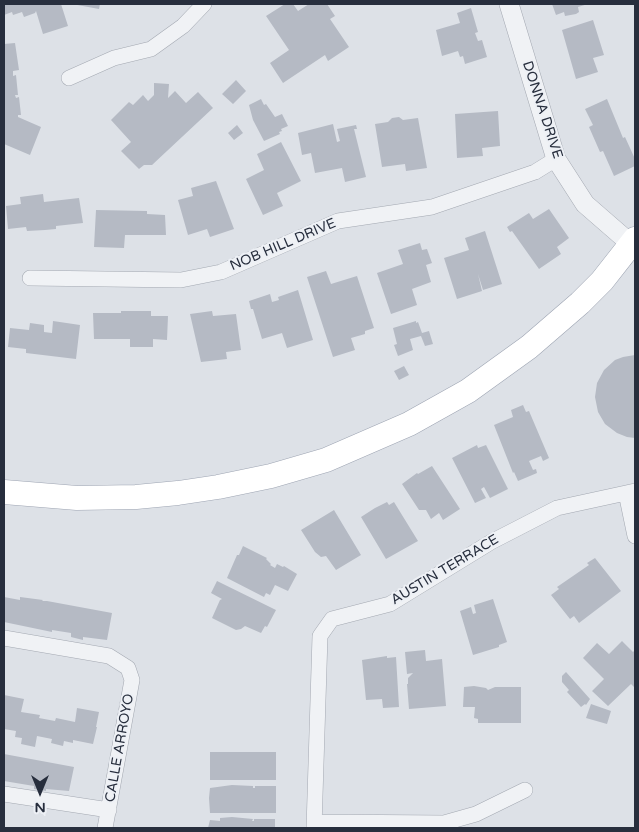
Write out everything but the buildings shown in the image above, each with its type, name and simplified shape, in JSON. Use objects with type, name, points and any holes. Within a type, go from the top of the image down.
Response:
[{"type":"main road","points":[[4,492],[77,498],[178,494],[271,476],[326,460],[409,424],[468,391],[557,324],[602,281],[634,243]]},
{"type":"street","points":[[69,78],[114,58],[151,49],[183,26],[204,4]]},
{"type":"street","name":"DONNA DRIVE","points":[[509,4],[556,159],[585,204],[634,243]]},
{"type":"street","name":"NOB HILL DRIVE","points":[[30,278],[181,280],[221,272],[338,220],[432,207],[535,172],[556,159]]},
{"type":"street","points":[[631,492],[635,536]]},
{"type":"street","name":"AUSTIN TERRACE","points":[[314,825],[318,749],[320,636],[332,619],[390,604],[491,542],[557,508],[631,492]]},
{"type":"street","name":"CALLE ARROYO","points":[[4,638],[108,656],[128,668],[132,680],[105,828]]},
{"type":"street","points":[[314,825],[444,823],[476,814],[525,790]]},
{"type":"street","points":[[4,794],[108,810]]}]
